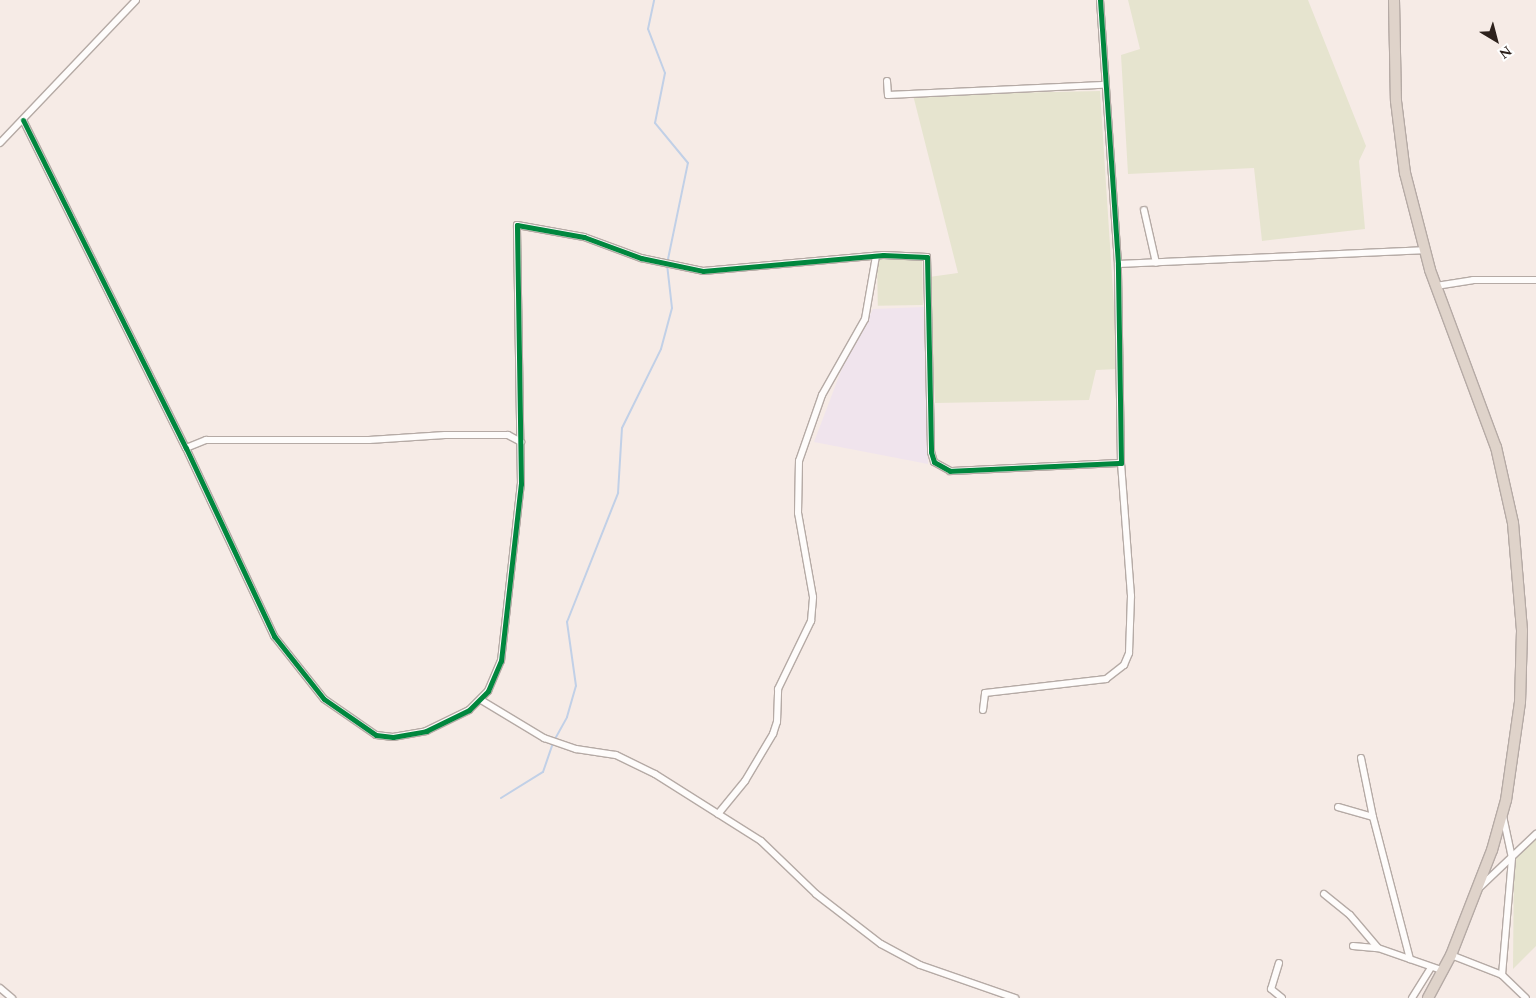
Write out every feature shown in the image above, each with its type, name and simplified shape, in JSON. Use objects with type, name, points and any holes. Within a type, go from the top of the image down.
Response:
[{"type":"highway","points":[[1394,0],[1393,42],[1400,144],[1424,250],[1496,447],[1517,554],[1522,632],[1520,702],[1502,812],[1451,955],[1428,998]]},
{"type":"street","points":[[0,143],[24,120],[136,0]]},
{"type":"street","points":[[983,710],[985,693],[1106,679],[1124,665],[1129,653],[1131,596],[1121,463],[1118,264],[1103,85],[1100,0]]},
{"type":"street","points":[[887,81],[888,95],[1103,85]]},
{"type":"street","points":[[24,120],[186,448],[272,631],[310,687],[324,699],[385,737],[433,728],[481,700],[501,661],[520,512],[521,442],[517,225],[584,237],[641,258],[703,271],[876,256],[927,257],[930,452],[936,465],[950,471],[1121,463]]},
{"type":"street","points":[[1144,210],[1156,263]]},
{"type":"street","points":[[1118,264],[1424,250]]},
{"type":"street","points":[[718,814],[745,781],[773,734],[778,716],[778,689],[811,621],[813,597],[798,512],[799,461],[822,395],[865,319],[876,256]]},
{"type":"street","points":[[1436,286],[1473,280],[1536,280]]},
{"type":"street","points":[[186,448],[206,440],[369,440],[445,435],[508,435],[521,442]]},
{"type":"street","points":[[481,700],[552,741],[629,760],[770,848],[816,894],[881,944],[920,965],[987,985],[1015,998]]},
{"type":"street","points":[[1361,758],[1373,817],[1410,959]]},
{"type":"street","points":[[1338,807],[1373,817]]},
{"type":"street","points":[[1502,812],[1512,857],[1502,975]]},
{"type":"street","points":[[1475,892],[1536,834]]},
{"type":"street","points":[[1324,894],[1350,915],[1378,948]]},
{"type":"street","points":[[1353,946],[1378,948],[1444,971]]},
{"type":"street","points":[[1451,955],[1502,975],[1526,998]]},
{"type":"street","points":[[1279,963],[1271,989],[1282,998]]},
{"type":"street","points":[[1412,998],[1431,967]]},
{"type":"street","points":[[0,988],[12,998]]},
{"type":"shaded area","points":[[1128,0],[1308,0],[1366,146],[1359,161],[1365,229],[1262,241],[1254,168],[1128,174],[1121,55],[1140,49]]},
{"type":"shaded area","points":[[1100,91],[1118,369],[1096,370],[1089,400],[935,403],[929,277],[958,273],[913,95]]},
{"type":"shaded area","points":[[922,259],[923,305],[878,306],[877,260]]},
{"type":"shaded area","points":[[924,307],[928,464],[814,442],[841,371],[873,309]]},
{"type":"shaded area","points":[[1536,838],[1536,946],[1513,969],[1514,858]]},
{"type":"waterway","points":[[555,739],[567,717],[576,686],[567,622],[618,493],[622,428],[661,349],[672,308],[667,264],[688,163],[655,123],[665,73],[648,29],[654,0]]},
{"type":"waterway","points":[[501,798],[543,772],[553,743]]},
{"type":"cycle path","points":[[23,120],[186,448],[274,636],[324,699],[376,735],[393,737],[426,731],[469,710],[488,691],[501,661],[521,484],[517,225],[584,237],[641,258],[703,271],[883,255],[927,257],[931,452],[934,462],[950,471],[1121,463],[1118,264],[1100,0]]}]
